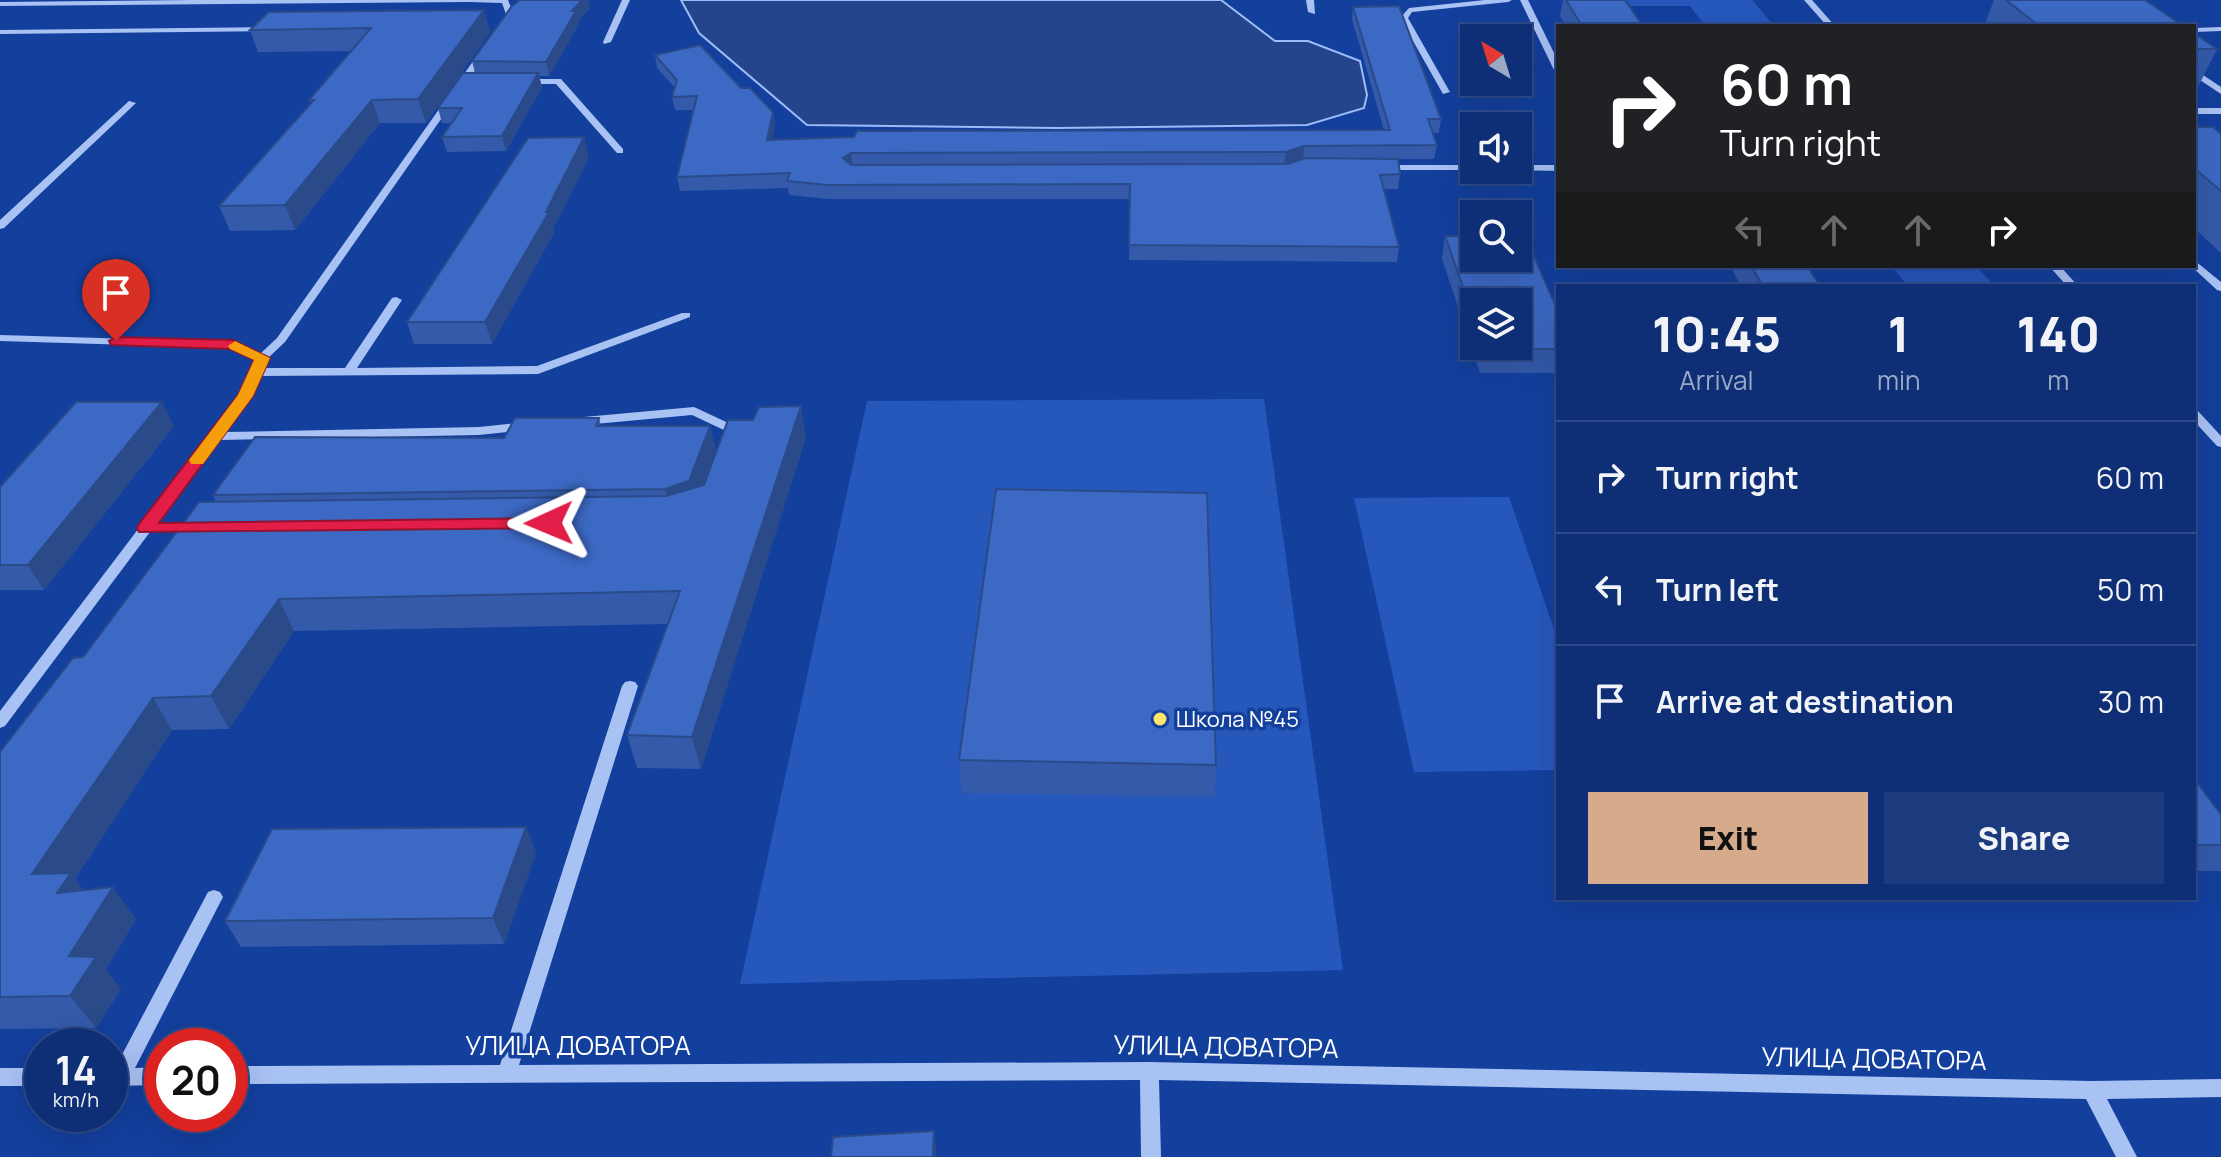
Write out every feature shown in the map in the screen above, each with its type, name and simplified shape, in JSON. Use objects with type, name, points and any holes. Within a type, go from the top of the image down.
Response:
[{"type":"street","points":[[607,42],[626,0]]},
{"type":"street","points":[[1310,0],[1312,12]]},
{"type":"street","points":[[1446,92],[1404,18],[1409,10],[1508,0]]},
{"type":"street","points":[[1524,0],[1556,66]]},
{"type":"street","points":[[1808,0],[1829,24]]},
{"type":"street","points":[[0,4],[505,1],[516,11],[498,32],[281,340],[262,358],[246,396],[0,722]]},
{"type":"street","points":[[0,32],[282,29]]},
{"type":"street","points":[[2196,30],[2221,29]]},
{"type":"street","points":[[2196,73],[2221,91]]},
{"type":"street","points":[[463,81],[479,81]]},
{"type":"street","points":[[511,81],[558,81],[620,151]]},
{"type":"street","points":[[0,226],[132,103]]},
{"type":"street","points":[[2216,111],[2221,119]]},
{"type":"street","points":[[1363,167],[1460,168]]},
{"type":"street","points":[[1532,168],[1556,168]]},
{"type":"street","points":[[2196,265],[2221,288]]},
{"type":"street","points":[[2056,268],[2071,284]]},
{"type":"street","points":[[348,372],[396,300]]},
{"type":"street","points":[[256,372],[538,370],[686,315]]},
{"type":"street","points":[[0,338],[233,345],[262,358]]},
{"type":"street","points":[[571,422],[694,411],[733,430],[723,458]]},
{"type":"street","points":[[2196,416],[2221,443]]},
{"type":"street","points":[[216,436],[479,431],[541,425]]},
{"type":"street","points":[[145,528],[209,528]]},
{"type":"street","points":[[507,1072],[630,686]]},
{"type":"street","points":[[128,1053],[214,897]]},
{"type":"street","points":[[1149,1071],[1151,1157]]},
{"type":"street","name":"УЛИЦА ДОВАТОРА","points":[[248,1075],[1149,1071],[2092,1090],[2221,1088]]},
{"type":"street","points":[[0,1077],[24,1077]]},
{"type":"street","points":[[2092,1090],[2127,1157]]},
{"type":"shaded area","points":[[681,0],[1221,0],[1275,41],[1308,41],[1360,61],[1367,95],[1364,108],[1307,125],[1057,128],[807,125],[699,33]]},
{"type":"shaded area","points":[[1616,0],[1752,0],[1772,24],[1704,24],[1690,6],[1621,6]]},
{"type":"shaded area","points":[[1893,268],[1978,268],[1992,284],[1906,284]]},
{"type":"shaded area","points":[[1264,399],[1343,970],[740,984],[867,401]]},
{"type":"shaded area","points":[[1509,497],[1556,635],[1556,770],[1414,772],[1354,498]]},
{"type":"building","points":[[520,0],[582,0],[572,11],[576,11],[546,62],[472,61],[512,6]]},
{"type":"building","points":[[1566,0],[1625,0],[1642,24],[1581,24]]},
{"type":"building","points":[[2006,0],[2145,0],[2180,24],[2036,24]]},
{"type":"building","points":[[1399,6],[1441,119],[1428,119],[1437,145],[1304,146],[1286,152],[851,153],[843,158],[851,165],[1287,164],[1306,158],[1398,159],[1400,174],[1380,175],[1399,247],[1129,245],[1130,184],[827,185],[787,181],[790,173],[677,177],[697,96],[672,97],[677,80],[655,55],[700,45],[741,88],[750,88],[773,112],[767,140],[854,137],[857,131],[1390,130],[1353,7]]},
{"type":"building","points":[[484,10],[418,99],[372,100],[285,205],[219,206],[314,100],[309,100],[371,28],[250,30],[269,12]]},
{"type":"building","points":[[2196,34],[2217,49],[2196,49]]},
{"type":"building","points":[[463,73],[538,73],[502,136],[442,137],[462,108],[438,108]]},
{"type":"building","points":[[2196,127],[2213,127],[2221,134],[2221,191],[2196,170]]},
{"type":"building","points":[[584,137],[546,212],[549,212],[485,322],[407,322],[528,138]]},
{"type":"building","points":[[1445,236],[1460,236],[1460,272],[1532,272],[1532,252],[1556,306],[1556,349],[1532,349],[1532,288],[1463,288]]},
{"type":"building","points":[[1752,268],[1808,268],[1819,284],[1762,284]]},
{"type":"building","points":[[76,402],[162,402],[28,565],[0,565],[0,487]]},
{"type":"building","points":[[801,406],[692,737],[627,735],[680,591],[279,599],[211,696],[153,698],[32,874],[71,873],[57,893],[113,887],[69,956],[96,957],[70,996],[0,997],[0,752],[73,658],[83,657],[199,502],[666,496],[704,485],[728,420],[753,420],[759,407]]},
{"type":"building","points":[[515,418],[599,418],[596,426],[710,426],[689,481],[665,489],[213,495],[255,437],[504,438]]},
{"type":"building","points":[[996,489],[1207,493],[1216,765],[959,760]]},
{"type":"building","points":[[2196,781],[2221,815],[2221,845],[2196,845]]},
{"type":"building","points":[[526,827],[493,918],[225,921],[272,829]]},
{"type":"building","points":[[934,1131],[933,1157],[831,1157],[833,1137]]},
{"type":"slow traffic","points":[[197,460],[246,396],[262,358],[235,346]]},
{"type":"place","name":"Школа №45","points":[[1160,719]]},
{"type":"route","points":[[116,341],[233,345],[262,358],[246,396],[145,528],[549,523]]}]
